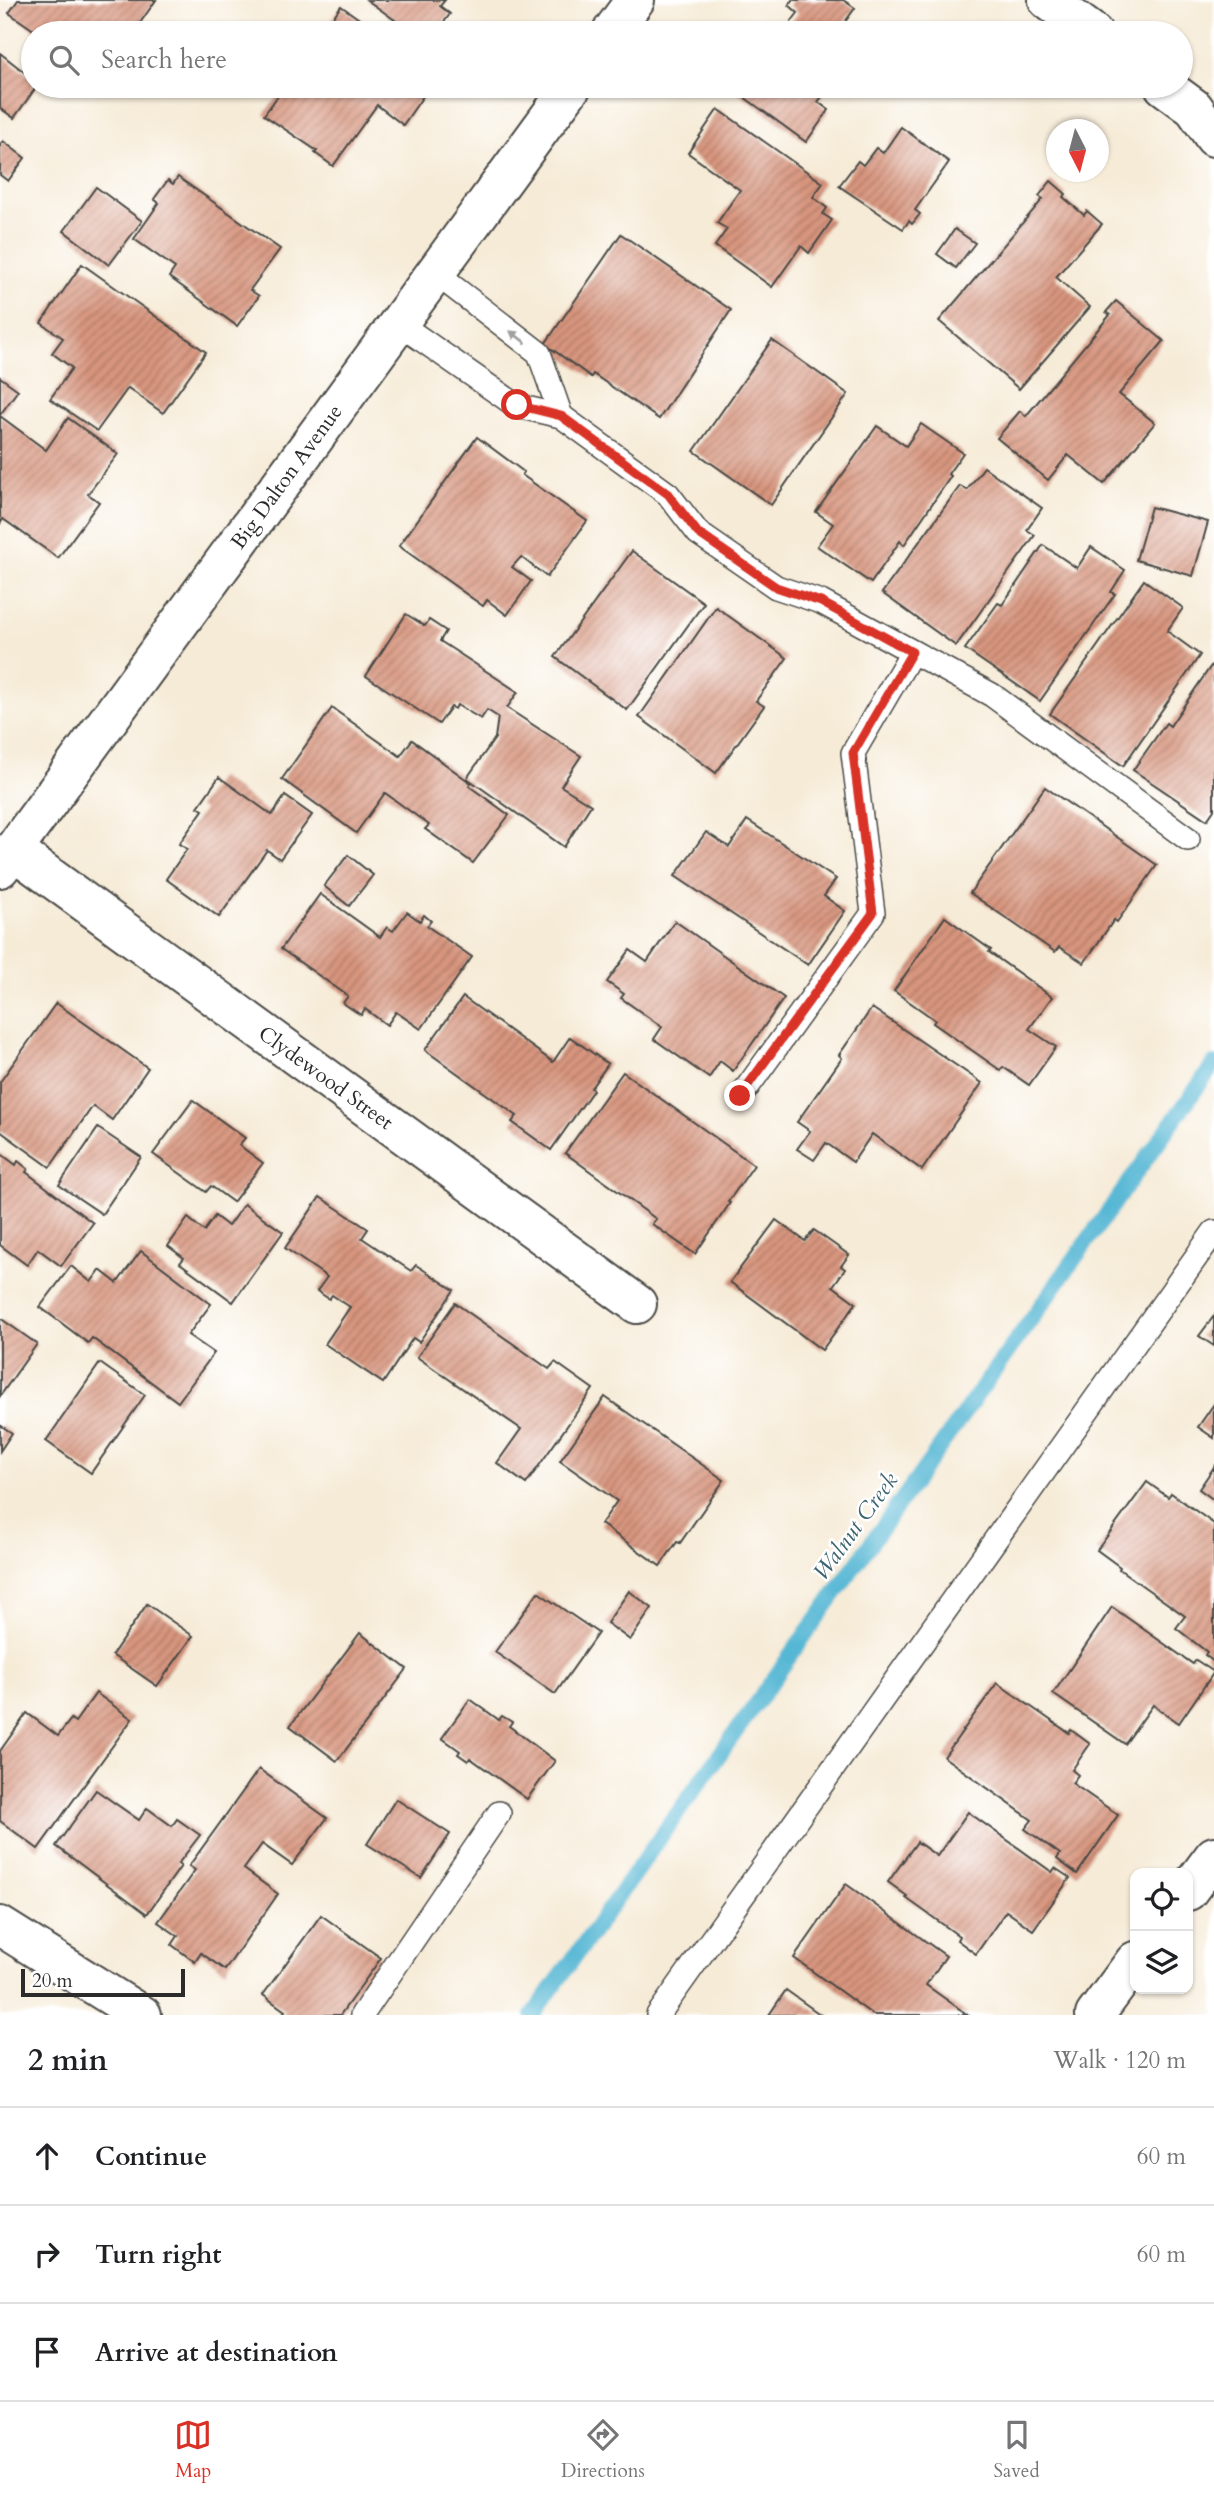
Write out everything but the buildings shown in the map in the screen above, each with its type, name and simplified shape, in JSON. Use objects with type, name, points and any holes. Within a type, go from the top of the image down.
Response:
[{"type":"street","points":[[620,21],[635,0]]},
{"type":"street","points":[[1048,0],[1077,21]]},
{"type":"street","name":"Big Dalton Avenue","points":[[6,859],[563,98]]},
{"type":"street","points":[[1180,98],[1194,108],[1214,137]]},
{"type":"street","name":"Clydewood Street","points":[[6,859],[637,1304]]},
{"type":"street","points":[[1193,1884],[1214,1856]]},
{"type":"street","points":[[0,1926],[142,2015]]},
{"type":"street","points":[[1095,2015],[1130,1968]]},
{"type":"lane","points":[[435,273],[540,353],[561,416]]},
{"type":"lane","points":[[398,323],[517,405],[561,416],[668,494],[698,533],[776,587],[821,602],[992,695],[1188,839]]},
{"type":"lane","points":[[740,1096],[873,913],[853,753],[912,652]]},
{"type":"lane","points":[[659,2015],[1214,1232]]},
{"type":"lane","points":[[362,2015],[499,1813]]},
{"type":"waterway","name":"Walnut Creek","points":[[533,2015],[1214,1064]]},
{"type":"route","points":[[517,405],[561,416],[668,494],[698,533],[776,587],[821,602],[912,652],[853,753],[873,913],[740,1096]]}]
